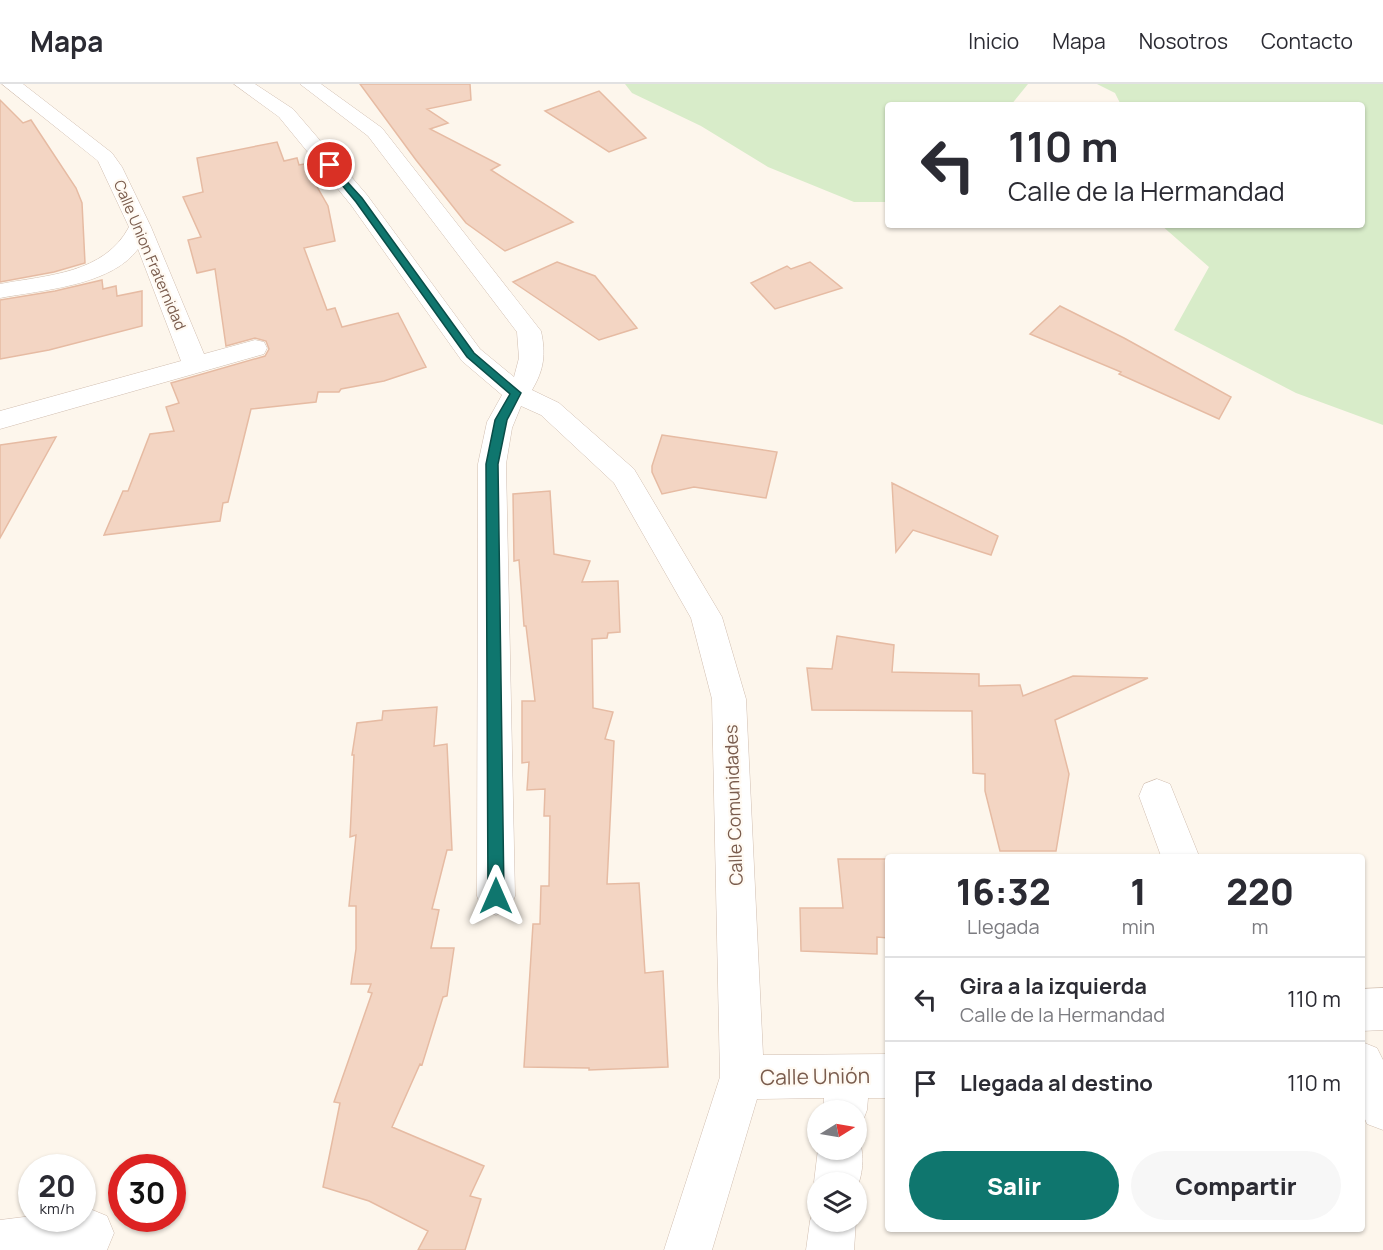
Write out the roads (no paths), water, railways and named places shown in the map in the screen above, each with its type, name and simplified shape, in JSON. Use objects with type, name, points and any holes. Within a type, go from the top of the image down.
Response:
[{"type":"street","name":"Calle Union Fraternidad","points":[[11,84],[105,158],[112,167],[140,227],[195,364]]},
{"type":"street","name":"Calle Comunidades","points":[[243,84],[286,113],[377,194],[471,355],[516,393],[550,409],[624,476],[706,617],[729,699],[742,1077],[688,1250]]},
{"type":"street","points":[[309,84],[375,132],[412,183],[529,331],[534,353],[530,373],[501,420],[492,464],[496,896]]},
{"type":"street","points":[[377,194],[412,183]]},
{"type":"street","points":[[0,291],[100,268],[118,257],[133,243],[140,227]]},
{"type":"street","points":[[0,420],[255,348]]},
{"type":"street","points":[[1157,796],[1179,854]]},
{"type":"street","points":[[1365,1010],[1383,1009]]},
{"type":"street","points":[[1365,1069],[1383,1108]]},
{"type":"street","name":"Calle Unión","points":[[742,1077],[861,1087]]},
{"type":"street","points":[[830,1250],[832,1232]]},
{"type":"street","points":[[0,1244],[90,1233]]}]
